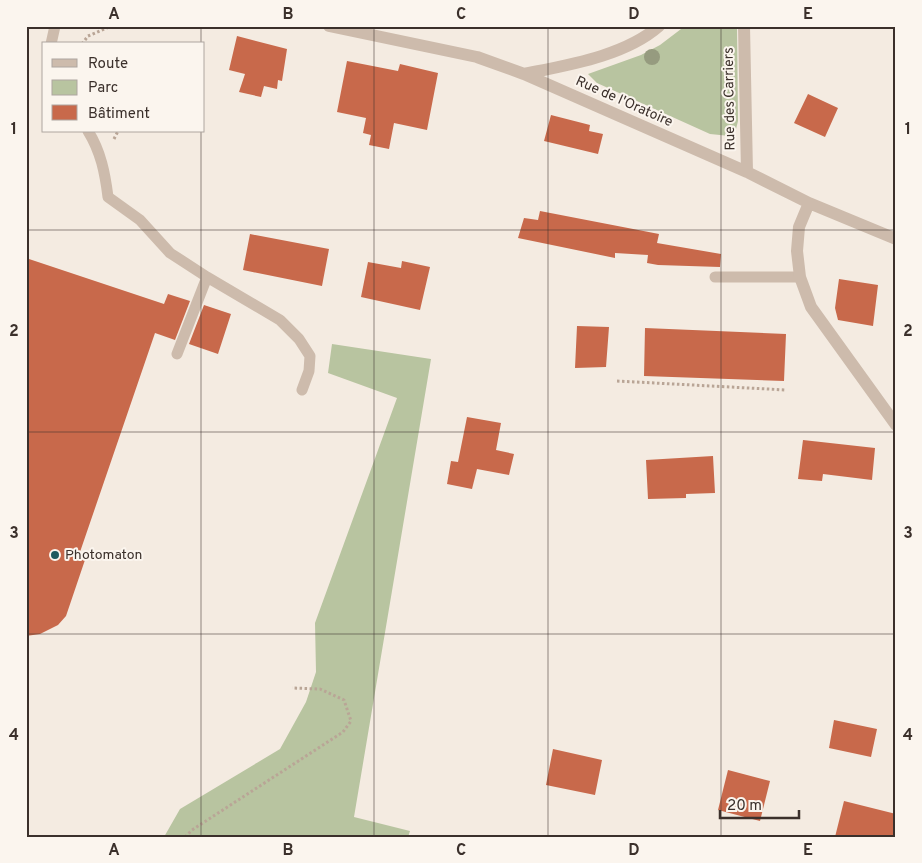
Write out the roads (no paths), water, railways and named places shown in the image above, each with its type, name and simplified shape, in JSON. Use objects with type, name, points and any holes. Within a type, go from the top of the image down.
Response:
[{"type":"street","name":"Rue de l'Oratoire","points":[[329,26],[477,57],[524,74],[747,172],[809,203],[896,239]]},
{"type":"street","points":[[524,74],[582,61],[624,47],[652,32],[659,26]]},
{"type":"street","name":"Rue des Carriers","points":[[744,26],[747,172]]},
{"type":"street","points":[[809,203],[799,227],[797,251],[800,277],[811,307],[896,425]]},
{"type":"lane","points":[[51,42],[55,26]]},
{"type":"lane","points":[[89,132],[94,140],[104,167],[108,197],[140,220],[170,253],[280,320],[299,339],[310,356],[310,371],[302,390]]},
{"type":"lane","points":[[178,354],[207,277]]},
{"type":"lane","points":[[714,277],[800,277]]},
{"type":"place","name":"Photomaton","points":[[55,555]]}]
